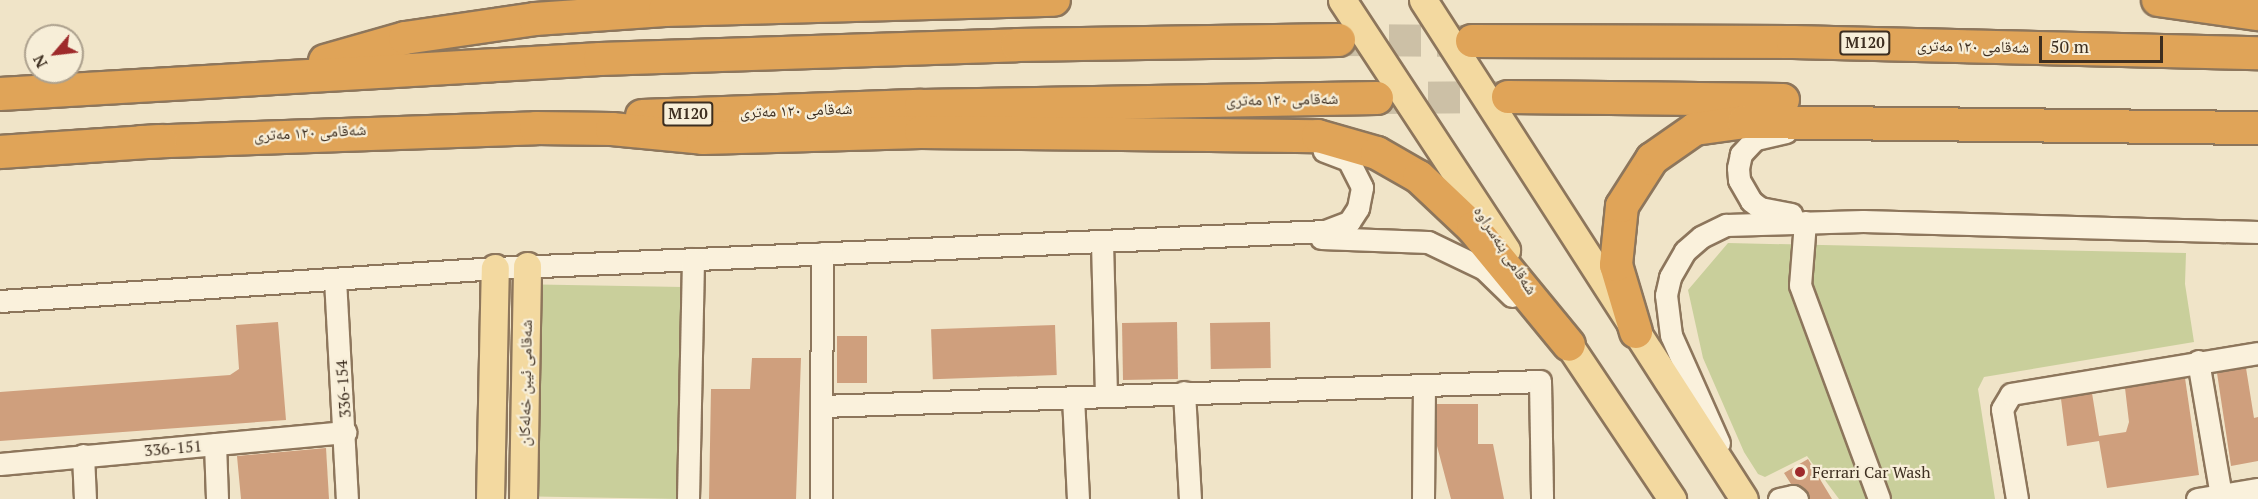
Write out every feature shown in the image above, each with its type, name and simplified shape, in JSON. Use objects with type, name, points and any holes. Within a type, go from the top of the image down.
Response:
[{"type":"highway","points":[[272,76],[405,38],[535,19],[677,10],[1054,0]]},
{"type":"highway","points":[[2158,0],[2258,14]]},
{"type":"highway","points":[[0,94],[272,76],[969,47],[1339,40]]},
{"type":"highway","name":"شەقامی ١٢٠ مەتری","points":[[1473,41],[1793,42],[2258,53]]},
{"type":"highway","name":"شەقامی ١٢٠ مەتری","points":[[0,152],[141,142],[721,112],[1377,98]]},
{"type":"highway","points":[[1508,98],[1855,101],[2258,111]]},
{"type":"highway","points":[[1636,332],[1616,265],[1619,219],[1633,184],[1662,149],[1695,129],[1715,124],[1891,122],[2258,128]]},
{"type":"highway","points":[[141,142],[536,128],[612,129],[704,138],[921,132],[1318,136],[1377,153],[1419,177],[1446,200],[1569,345]]},
{"type":"main road","name":"شەقامی بنەسراوە","points":[[1342,0],[1672,499]]},
{"type":"main road","points":[[1423,0],[1739,492]]},
{"type":"main road","name":"شەقامی ئیبن خەلەکان","points":[[522,499],[527,266]]},
{"type":"main road","name":"شەقامی ئیبن خەلەکان","points":[[490,499],[495,268]]},
{"type":"street","points":[[1863,221],[1760,208],[1739,180],[1741,154],[1755,139],[1774,134],[1891,122]]},
{"type":"street","points":[[0,302],[527,266],[1325,231],[1349,222],[1361,201],[1362,187],[1356,169],[1344,157],[1324,151],[1153,136]]},
{"type":"street","points":[[1739,492],[1671,335],[1666,302],[1670,277],[1685,250],[1716,229],[1726,225],[1863,221],[2258,232]]},
{"type":"street","points":[[1805,222],[1800,285],[1880,499]]},
{"type":"street","points":[[1233,236],[1402,239],[1428,242],[1464,256],[1506,289],[1614,414]]},
{"type":"street","points":[[1101,242],[1106,394]]},
{"type":"street","points":[[821,499],[822,253]]},
{"type":"street","points":[[688,499],[693,259]]},
{"type":"street","name":"336-154","points":[[335,279],[346,432],[347,499]]},
{"type":"street","points":[[2017,499],[2002,409],[2011,394],[2198,361],[2258,353]]},
{"type":"street","points":[[2198,361],[2221,495]]},
{"type":"street","points":[[822,406],[1106,394],[1540,381],[1542,499]]},
{"type":"street","points":[[1423,499],[1424,385]]},
{"type":"street","points":[[1184,392],[1190,499]]},
{"type":"street","points":[[1073,397],[1078,499]]},
{"type":"street","name":"336-151","points":[[0,464],[346,432]]},
{"type":"street","points":[[215,444],[217,499]]},
{"type":"street","points":[[83,455],[85,499]]},
{"type":"street","points":[[2197,499],[2258,489]]},
{"type":"street","points":[[1779,499],[1793,496],[1797,499]]},
{"type":"green space","points":[[1728,243],[2186,253],[2185,284],[2194,342],[1984,377],[1978,389],[1995,499],[1839,499],[1807,456],[1765,477],[1758,474],[1744,452],[1703,358],[1688,290]]},
{"type":"green space","points":[[539,284],[683,287],[679,499],[535,496]]},
{"type":"building","points":[[278,322],[286,420],[0,441],[0,392],[230,375],[239,369],[236,325]]},
{"type":"building","points":[[1177,322],[1178,379],[1123,380],[1122,323]]},
{"type":"building","points":[[1270,322],[1271,368],[1211,369],[1210,323]]},
{"type":"building","points":[[1055,325],[1057,375],[933,379],[931,329]]},
{"type":"building","points":[[837,336],[867,336],[867,383],[837,383]]},
{"type":"building","points":[[752,358],[801,358],[796,499],[709,499],[711,389],[750,389]]},
{"type":"building","points":[[2246,368],[2254,418],[2258,417],[2258,461],[2231,466],[2217,373]]},
{"type":"building","points":[[2185,378],[2199,475],[2107,488],[2099,441],[2067,446],[2061,399],[2092,393],[2099,436],[2126,432],[2129,422],[2125,388]]},
{"type":"building","points":[[1437,404],[1478,404],[1478,444],[1493,444],[1504,499],[1451,499],[1437,446]]},
{"type":"building","points":[[326,448],[329,499],[241,499],[237,456]]},
{"type":"building","points":[[1808,459],[1832,499],[1810,499],[1805,489],[1791,484],[1784,473]]},
{"type":"tunnel","points":[[1341,40],[1472,41]]},
{"type":"tunnel","points":[[1380,98],[1508,97]]},
{"type":"place","name":"Ferrari Car Wash","points":[[1800,472]]}]
